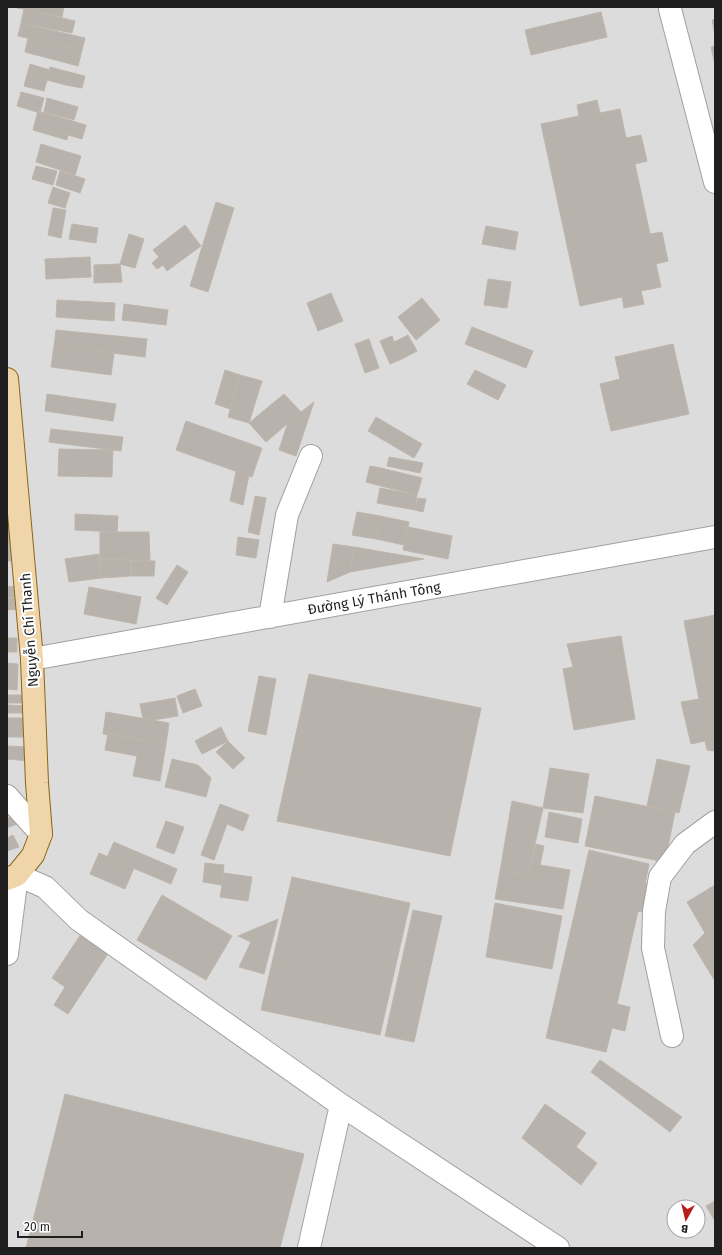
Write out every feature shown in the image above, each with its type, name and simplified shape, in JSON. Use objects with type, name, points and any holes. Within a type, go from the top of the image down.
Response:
[{"type":"main road","name":"Nguyễn Chí Thanh","points":[[7,379],[32,659],[37,783],[41,834],[33,855],[12,877]]},
{"type":"street","points":[[670,9],[715,182]]},
{"type":"street","points":[[270,617],[287,515],[311,456]]},
{"type":"street","name":"Đường Lý Thánh Tông","points":[[32,659],[715,537]]},
{"type":"street","points":[[7,796],[41,834]]},
{"type":"street","points":[[672,1036],[653,948],[654,911],[660,877],[685,844],[715,822]]},
{"type":"street","points":[[7,954],[12,877],[45,887],[79,920],[341,1105],[558,1248]]},
{"type":"street","points":[[309,1248],[341,1105]]},
{"type":"shaded area","points":[[7,7],[715,7],[715,1248],[7,1248]]},
{"type":"building","points":[[17,7],[64,7],[62,17]]},
{"type":"building","points":[[24,9],[75,21],[72,33],[21,23]]},
{"type":"building","points":[[601,12],[607,37],[531,55],[525,30]]},
{"type":"building","points":[[715,19],[715,35],[712,20]]},
{"type":"building","points":[[21,23],[85,38],[82,50],[18,36]]},
{"type":"building","points":[[28,38],[82,50],[78,66],[25,52]]},
{"type":"building","points":[[715,46],[715,65],[711,47]]},
{"type":"building","points":[[30,64],[50,70],[44,91],[24,86]]},
{"type":"building","points":[[50,67],[69,72],[66,85],[47,80]]},
{"type":"building","points":[[69,72],[85,76],[82,88],[66,85]]},
{"type":"building","points":[[21,92],[44,98],[40,113],[17,106]]},
{"type":"building","points":[[47,98],[78,107],[74,120],[44,112]]},
{"type":"building","points":[[597,100],[600,113],[620,109],[626,138],[641,135],[647,161],[635,164],[650,234],[662,232],[668,261],[656,264],[661,287],[641,291],[644,304],[624,308],[622,297],[580,306],[541,124],[579,116],[577,105]]},
{"type":"building","points":[[38,111],[86,125],[82,139],[68,135],[67,140],[33,130]]},
{"type":"building","points":[[41,144],[81,156],[75,175],[36,162]]},
{"type":"building","points":[[36,166],[57,171],[53,185],[32,179]]},
{"type":"building","points":[[60,171],[85,179],[80,193],[56,185]]},
{"type":"building","points":[[53,187],[70,193],[65,208],[48,203]]},
{"type":"building","points":[[216,202],[234,208],[208,292],[190,286]]},
{"type":"building","points":[[53,208],[66,210],[61,238],[48,235]]},
{"type":"building","points":[[72,224],[98,228],[96,243],[69,239]]},
{"type":"building","points":[[185,225],[201,246],[167,271],[163,265],[157,269],[152,263],[159,257],[153,250]]},
{"type":"building","points":[[486,226],[518,232],[515,250],[482,244]]},
{"type":"building","points":[[129,234],[144,239],[135,268],[120,264]]},
{"type":"building","points":[[90,257],[91,277],[46,279],[45,259]]},
{"type":"building","points":[[120,264],[122,282],[94,283],[94,265]]},
{"type":"building","points":[[488,279],[511,282],[507,308],[484,305]]},
{"type":"building","points":[[331,293],[343,321],[318,331],[307,303]]},
{"type":"building","points":[[422,298],[440,320],[416,340],[398,317]]},
{"type":"building","points":[[57,300],[115,303],[114,321],[56,317]]},
{"type":"building","points":[[124,304],[168,310],[166,325],[122,320]]},
{"type":"building","points":[[472,327],[533,351],[526,368],[465,344]]},
{"type":"building","points":[[56,330],[147,339],[145,357],[54,346]]},
{"type":"building","points":[[408,335],[417,351],[402,359],[394,342]]},
{"type":"building","points":[[392,336],[402,359],[390,364],[380,341]]},
{"type":"building","points":[[369,339],[379,368],[365,373],[355,344]]},
{"type":"building","points":[[673,344],[689,414],[611,431],[600,384],[620,379],[615,357]]},
{"type":"building","points":[[54,346],[114,353],[111,375],[51,367]]},
{"type":"building","points":[[225,370],[240,375],[230,409],[215,404]]},
{"type":"building","points":[[475,370],[506,385],[498,400],[467,384]]},
{"type":"building","points":[[240,375],[262,381],[249,423],[228,417]]},
{"type":"building","points":[[47,394],[116,404],[113,421],[45,411]]},
{"type":"building","points":[[284,394],[301,412],[266,442],[249,423]]},
{"type":"building","points":[[314,402],[296,456],[279,450],[288,422]]},
{"type":"building","points":[[376,417],[422,444],[414,458],[368,431]]},
{"type":"building","points":[[186,421],[262,448],[252,477],[176,450]]},
{"type":"building","points":[[51,429],[123,437],[121,451],[49,442]]},
{"type":"building","points":[[59,449],[113,450],[112,477],[58,476]]},
{"type":"building","points":[[389,457],[423,463],[420,473],[387,466]]},
{"type":"building","points":[[370,466],[381,468],[377,485],[366,482]]},
{"type":"building","points":[[381,468],[422,478],[417,495],[377,485]]},
{"type":"building","points":[[236,472],[249,475],[243,505],[230,501]]},
{"type":"building","points":[[380,488],[417,495],[415,510],[377,503]]},
{"type":"building","points":[[255,496],[266,498],[259,535],[248,532]]},
{"type":"building","points":[[418,498],[426,499],[423,512],[415,510]]},
{"type":"building","points":[[7,511],[12,511],[12,561],[7,561]]},
{"type":"building","points":[[357,512],[380,516],[376,539],[352,535]]},
{"type":"building","points":[[75,514],[118,516],[117,532],[75,530]]},
{"type":"building","points":[[380,516],[409,522],[404,545],[376,539]]},
{"type":"building","points":[[408,527],[452,536],[448,559],[403,550]]},
{"type":"building","points":[[100,532],[149,532],[150,561],[100,559]]},
{"type":"building","points":[[238,537],[259,540],[256,558],[236,555]]},
{"type":"building","points":[[333,544],[354,547],[350,572],[327,582]]},
{"type":"building","points":[[354,547],[424,559],[350,572]]},
{"type":"building","points":[[99,554],[101,578],[69,582],[65,559]]},
{"type":"building","points":[[130,558],[131,576],[101,578],[100,559]]},
{"type":"building","points":[[131,561],[155,561],[154,576],[131,576]]},
{"type":"building","points":[[177,565],[188,572],[167,605],[156,598]]},
{"type":"building","points":[[20,586],[21,597],[7,598],[7,587]]},
{"type":"building","points":[[89,587],[141,597],[136,624],[84,614]]},
{"type":"building","points":[[21,598],[22,609],[7,610],[7,599]]},
{"type":"building","points":[[715,615],[715,751],[707,750],[705,741],[691,744],[681,702],[699,699],[684,621]]},
{"type":"building","points":[[621,636],[635,719],[574,730],[563,669],[573,667],[567,644]]},
{"type":"building","points":[[7,638],[17,638],[17,652],[7,652]]},
{"type":"building","points":[[7,663],[18,664],[17,690],[7,689]]},
{"type":"building","points":[[309,674],[481,708],[450,856],[277,821]]},
{"type":"building","points":[[259,676],[276,679],[266,735],[248,731]]},
{"type":"building","points":[[195,689],[202,706],[183,713],[177,696]]},
{"type":"building","points":[[7,695],[28,695],[28,703],[7,703]]},
{"type":"building","points":[[175,698],[178,716],[153,720],[143,719],[140,704]]},
{"type":"building","points":[[7,705],[27,706],[27,713],[7,713]]},
{"type":"building","points":[[106,712],[169,723],[166,744],[103,734]]},
{"type":"building","points":[[7,718],[29,718],[30,737],[7,737]]},
{"type":"building","points":[[221,727],[228,741],[202,754],[195,741]]},
{"type":"building","points":[[108,733],[166,744],[160,781],[133,776],[137,756],[105,750]]},
{"type":"building","points":[[228,741],[245,758],[233,769],[216,752]]},
{"type":"building","points":[[7,746],[29,747],[29,761],[7,759]]},
{"type":"building","points":[[172,759],[198,765],[211,778],[206,797],[165,787]]},
{"type":"building","points":[[657,759],[690,766],[679,813],[647,806]]},
{"type":"building","points":[[550,768],[589,774],[583,813],[543,808]]},
{"type":"building","points":[[595,796],[675,812],[665,862],[585,846]]},
{"type":"building","points":[[512,801],[543,808],[528,875],[500,871]]},
{"type":"building","points":[[220,804],[249,815],[243,831],[227,824],[214,860],[201,855]]},
{"type":"building","points":[[21,812],[24,821],[7,828],[7,818]]},
{"type":"building","points":[[549,812],[582,819],[578,843],[545,837]]},
{"type":"building","points":[[166,821],[184,827],[174,854],[156,847]]},
{"type":"building","points":[[13,835],[19,847],[7,851],[7,838]]},
{"type":"building","points":[[114,842],[177,869],[171,884],[107,857]]},
{"type":"building","points":[[536,844],[544,846],[540,865],[570,870],[563,909],[495,899],[500,871],[528,875]]},
{"type":"building","points":[[589,850],[649,864],[645,884],[654,885],[647,913],[638,911],[617,1004],[630,1007],[625,1031],[612,1028],[606,1052],[546,1038]]},
{"type":"building","points":[[99,853],[134,868],[125,889],[90,874]]},
{"type":"building","points":[[205,863],[224,865],[222,885],[203,882]]},
{"type":"building","points":[[224,873],[252,877],[248,901],[220,897]]},
{"type":"building","points":[[292,877],[410,903],[380,1035],[261,1010]]},
{"type":"building","points":[[715,885],[715,981],[693,945],[705,933],[687,902]]},
{"type":"building","points":[[162,895],[232,936],[206,980],[137,940]]},
{"type":"building","points":[[495,903],[562,916],[552,969],[486,957]]},
{"type":"building","points":[[413,910],[442,916],[414,1042],[385,1036]]},
{"type":"building","points":[[278,919],[264,974],[239,967],[251,942],[238,936]]},
{"type":"building","points":[[83,931],[111,949],[68,1014],[54,1005],[65,987],[52,978]]},
{"type":"building","points":[[600,1060],[682,1117],[670,1132],[591,1072]]},
{"type":"building","points":[[65,1094],[304,1154],[280,1248],[26,1248]]},
{"type":"building","points":[[545,1104],[586,1133],[576,1147],[597,1163],[581,1185],[522,1138]]},
{"type":"building","points":[[715,1201],[715,1221],[706,1206]]}]
